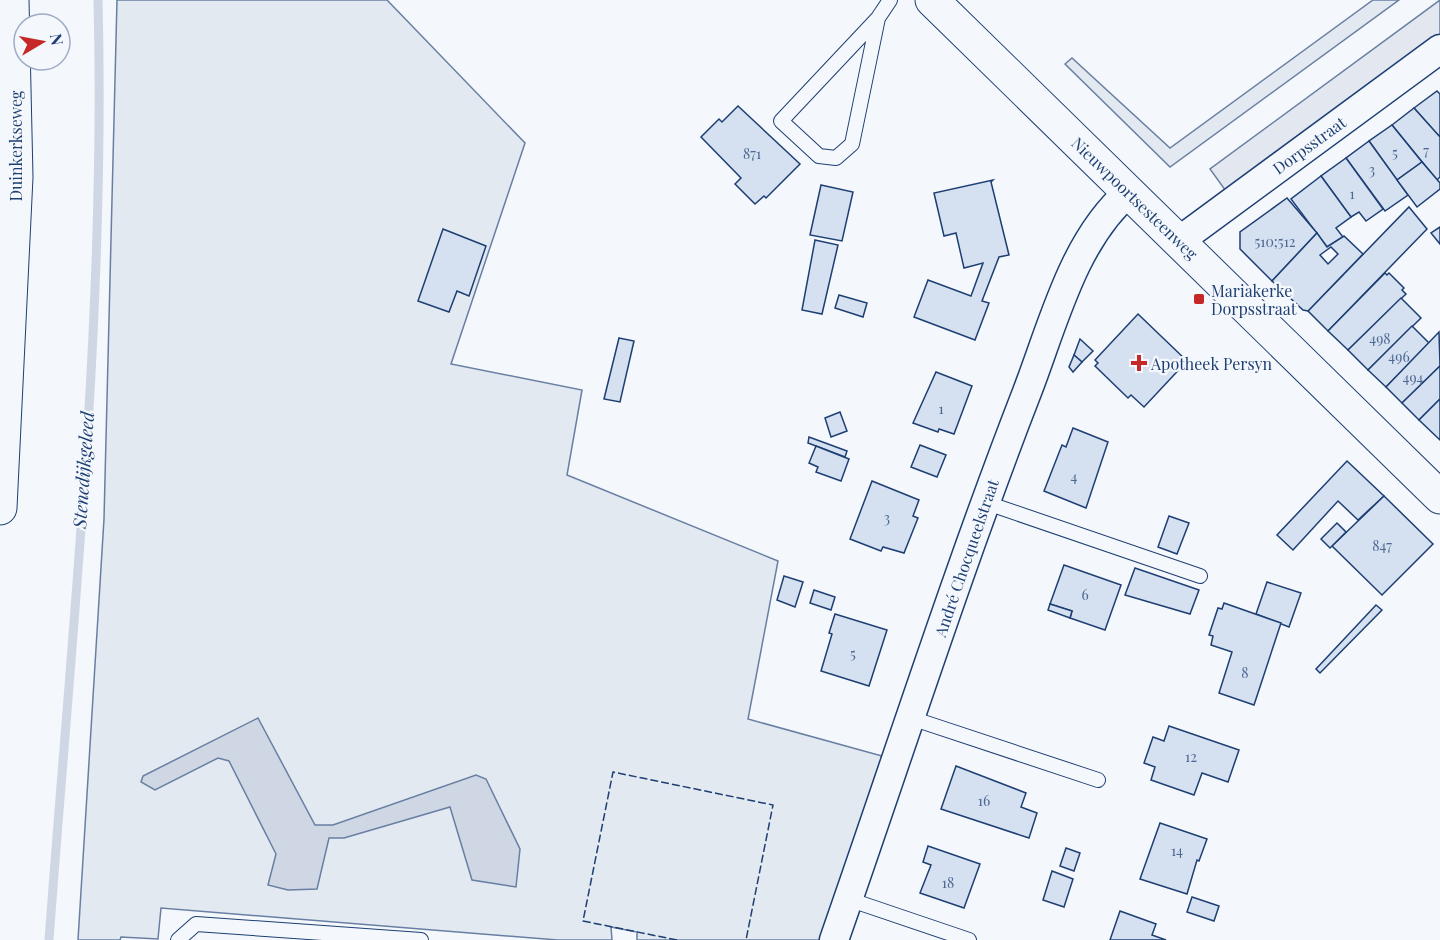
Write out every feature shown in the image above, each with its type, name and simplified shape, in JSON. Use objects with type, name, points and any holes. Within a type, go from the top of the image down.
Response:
[{"type":"main road","name":"Duinkerkseweg","points":[[0,508],[16,177],[12,0]]},
{"type":"main road","name":"Nieuwpoortsesteenweg","points":[[932,0],[1440,497]]},
{"type":"street","name":"Dorpsstraat","points":[[1179,241],[1440,49]]},
{"type":"street","name":"André Chocqueelstraat","points":[[834,940],[984,502],[1084,244],[1116,203],[1129,192]]},
{"type":"lane","points":[[878,18],[852,144],[836,158],[819,156],[781,121],[878,18],[890,0]]},
{"type":"lane","points":[[984,502],[1200,576]]},
{"type":"lane","points":[[911,718],[1098,780]]},
{"type":"lane","points":[[848,899],[969,940]]},
{"type":"lane","points":[[178,940],[196,924],[421,940]]},
{"type":"shaded area","points":[[117,0],[387,0],[525,143],[451,364],[582,390],[567,475],[778,561],[748,719],[882,756],[820,940],[637,940],[637,932],[611,927],[612,940],[558,940],[161,908],[158,939],[121,937],[120,940],[78,940],[104,519]]},
{"type":"shaded area","points":[[1373,0],[1399,0],[1170,167],[1065,64],[1072,58],[1170,148]]},
{"type":"shaded area","points":[[1440,0],[1440,38],[1228,194],[1210,169]]},
{"type":"shaded area","points":[[258,718],[315,825],[333,825],[476,775],[486,779],[520,849],[516,887],[472,880],[450,807],[344,838],[329,838],[317,889],[288,890],[268,885],[276,854],[229,761],[218,758],[155,790],[141,782],[143,776]]},
{"type":"building","points":[[1437,91],[1440,94],[1440,137],[1414,108]]},
{"type":"building","points":[[738,106],[800,164],[766,198],[764,196],[755,204],[735,184],[741,178],[701,137],[719,119],[722,122]]},
{"type":"building","points":[[1414,108],[1440,137],[1440,177],[1437,180],[1392,125]]},
{"type":"building","points":[[1392,125],[1422,162],[1397,180],[1369,141]]},
{"type":"building","points":[[1369,141],[1408,195],[1385,211],[1346,158]]},
{"type":"building","points":[[1346,158],[1383,209],[1366,221],[1359,212],[1351,217],[1321,176]]},
{"type":"building","points":[[1422,162],[1440,183],[1440,189],[1417,207],[1397,180]]},
{"type":"building","points":[[1321,176],[1351,217],[1336,228],[1343,237],[1327,247],[1291,199]]},
{"type":"building","points":[[993,180],[991,182],[1009,255],[999,257],[982,301],[989,303],[975,340],[914,317],[928,280],[971,296],[983,263],[964,268],[956,233],[944,236],[934,193]]},
{"type":"building","points":[[821,185],[853,192],[842,241],[810,235]]},
{"type":"building","points":[[1287,198],[1317,233],[1272,281],[1240,249],[1240,232]]},
{"type":"building","points":[[1409,207],[1427,229],[1328,331],[1308,311]]},
{"type":"building","points":[[1440,227],[1440,244],[1431,233]]},
{"type":"building","points":[[443,229],[486,246],[469,296],[457,291],[449,312],[418,301]]},
{"type":"building","points":[[1317,233],[1327,247],[1344,236],[1363,254],[1308,311],[1303,310],[1272,281]],"holes":[[[1331,247],[1338,254],[1328,264],[1320,255]]]},
{"type":"building","points":[[815,240],[838,245],[822,314],[802,310]]},
{"type":"building","points":[[1385,273],[1387,275],[1389,273],[1404,288],[1402,290],[1406,294],[1348,350],[1328,331]]},
{"type":"building","points":[[839,295],[867,303],[863,317],[835,308]]},
{"type":"building","points":[[1401,298],[1421,318],[1368,370],[1348,350]]},
{"type":"building","points":[[1138,314],[1187,361],[1144,407],[1131,395],[1128,398],[1095,366],[1098,363],[1095,360]]},
{"type":"building","points":[[1412,326],[1429,343],[1386,387],[1368,370]]},
{"type":"building","points":[[1439,332],[1440,366],[1402,403],[1386,387]]},
{"type":"building","points":[[619,338],[634,341],[620,402],[604,399]]},
{"type":"building","points":[[1080,339],[1093,351],[1082,362],[1074,355]]},
{"type":"building","points":[[1074,355],[1082,362],[1073,372],[1069,367]]},
{"type":"building","points":[[1440,366],[1440,399],[1419,420],[1402,403]]},
{"type":"building","points":[[936,372],[972,386],[954,434],[939,429],[938,432],[913,423]]},
{"type":"building","points":[[1440,399],[1440,440],[1419,420]]},
{"type":"building","points":[[840,412],[847,431],[831,437],[825,418]]},
{"type":"building","points":[[1073,428],[1108,442],[1086,508],[1044,491],[1062,445],[1066,447]]},
{"type":"building","points":[[809,437],[847,451],[845,457],[808,443]]},
{"type":"building","points":[[920,445],[946,455],[937,477],[911,467]]},
{"type":"building","points":[[816,446],[849,459],[841,481],[816,472],[818,467],[809,463]]},
{"type":"building","points":[[1347,461],[1384,496],[1358,520],[1338,501],[1293,550],[1277,535]]},
{"type":"building","points":[[872,481],[919,500],[913,516],[918,518],[904,553],[883,547],[881,551],[850,539]]},
{"type":"building","points":[[1384,496],[1433,544],[1382,595],[1332,546]]},
{"type":"building","points":[[1169,516],[1189,523],[1177,554],[1158,547]]},
{"type":"building","points":[[1337,523],[1346,532],[1330,548],[1321,539]]},
{"type":"building","points":[[1064,565],[1121,585],[1105,630],[1070,618],[1072,611],[1050,604]]},
{"type":"building","points":[[1135,568],[1199,590],[1190,614],[1125,595]]},
{"type":"building","points":[[784,576],[803,582],[795,607],[777,600]]},
{"type":"building","points":[[1267,582],[1301,593],[1289,627],[1256,614]]},
{"type":"building","points":[[814,590],[835,597],[831,610],[810,603]]},
{"type":"building","points":[[1224,603],[1281,623],[1254,705],[1219,693],[1232,652],[1211,645],[1213,636],[1209,635],[1218,608],[1222,609]]},
{"type":"building","points":[[1050,604],[1072,611],[1070,618],[1048,610]]},
{"type":"building","points":[[1376,605],[1382,610],[1320,673],[1316,669]]},
{"type":"building","points":[[835,614],[887,630],[869,686],[821,671],[832,634],[829,633]]},
{"type":"building","points":[[1169,726],[1239,750],[1228,782],[1202,773],[1194,795],[1151,780],[1155,767],[1144,763],[1153,737],[1164,741]]},
{"type":"building","points":[[956,766],[1026,793],[1021,807],[1037,813],[1029,838],[941,809]]},
{"type":"building","points":[[1160,823],[1207,839],[1199,861],[1197,860],[1187,894],[1140,879]]},
{"type":"building","points":[[928,846],[980,864],[964,908],[920,893],[931,865],[923,862]]},
{"type":"building","points":[[1066,848],[1080,853],[1074,871],[1060,866]]},
{"type":"building","points":[[1052,871],[1073,879],[1064,907],[1043,900]]},
{"type":"building","points":[[1192,897],[1219,906],[1214,921],[1187,912]]},
{"type":"building","points":[[1120,911],[1156,924],[1152,935],[1166,940],[1110,940]]},
{"type":"waterway","name":"Stenedijkgeleed","points":[[49,940],[77,588],[92,353],[99,118],[98,0]]},
{"type":"fence","points":[[677,940],[583,921],[613,772],[773,805],[746,940]]},
{"type":"place","name":"Mariakerke Dorpsstraat","points":[[1199,299]]},
{"type":"place","name":"Apotheek Persyn","points":[[1139,363]]}]
